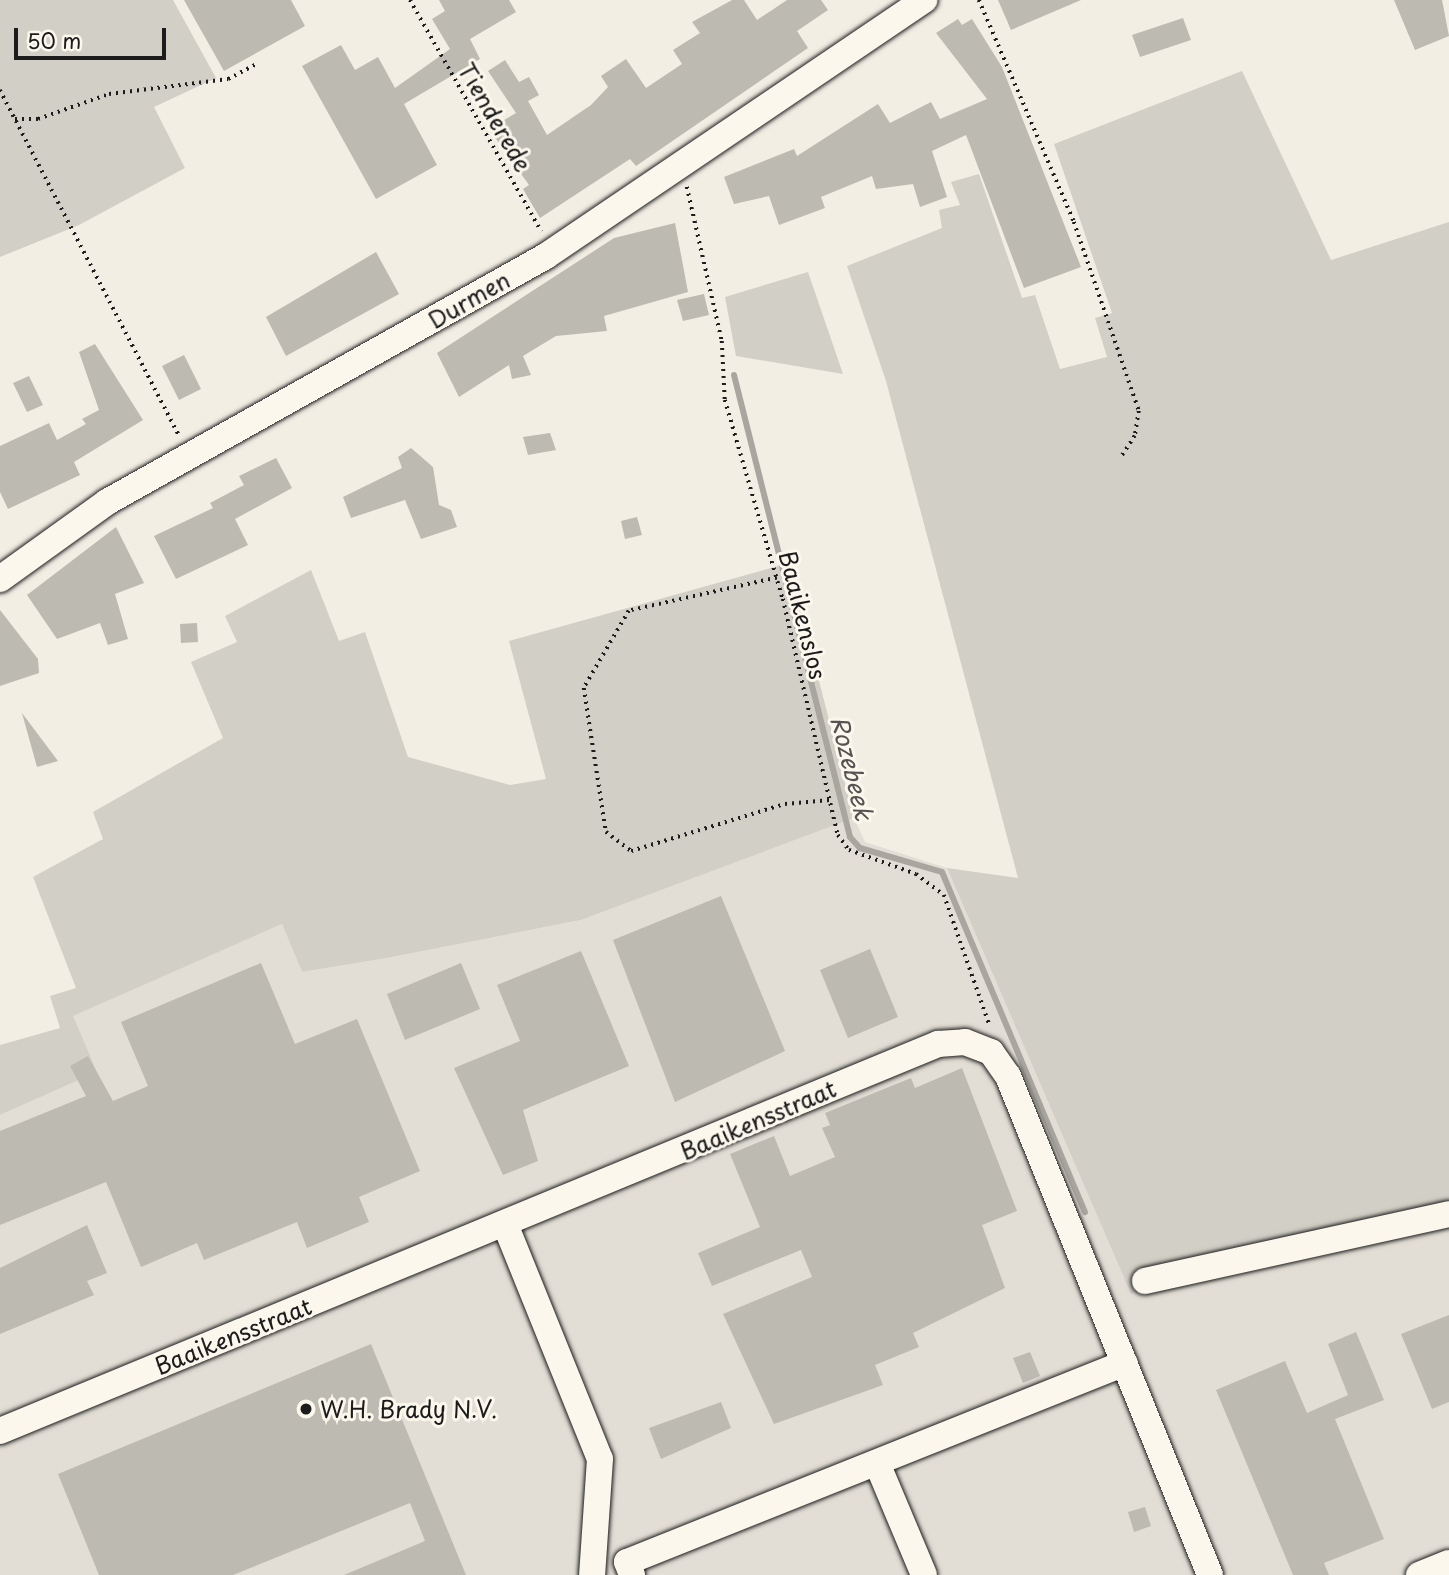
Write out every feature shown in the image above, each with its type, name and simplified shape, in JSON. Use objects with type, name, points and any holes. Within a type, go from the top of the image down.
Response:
[{"type":"street","name":"Durmen","points":[[0,579],[107,502],[553,251],[924,0]]},
{"type":"street","name":"Baaikensstraat","points":[[0,1431],[938,1044],[965,1042],[991,1052]]},
{"type":"street","points":[[991,1052],[1008,1076],[1210,1575]]},
{"type":"street","points":[[1145,1281],[1449,1214]]},
{"type":"street","points":[[505,1224],[600,1459],[592,1575]]},
{"type":"street","points":[[632,1575],[626,1562],[1125,1363]]},
{"type":"street","points":[[877,1463],[924,1575]]},
{"type":"street","points":[[1419,1575],[1449,1563]]},
{"type":"path","name":"Tienderede","points":[[410,0],[553,251]]},
{"type":"path","points":[[979,0],[1074,222],[1139,411],[1135,436],[1122,456]]},
{"type":"path","points":[[15,119],[38,119],[110,94],[228,79],[258,63]]},
{"type":"path","points":[[0,90],[190,456]]},
{"type":"path","name":"Baaikenslos","points":[[682,163],[722,341],[725,400],[777,578],[830,800],[849,850],[916,874],[944,895],[993,1035],[991,1052]]},
{"type":"path","points":[[777,578],[629,611],[584,688],[606,832],[631,851],[785,804],[830,800]]},
{"type":"shaded area","points":[[0,0],[173,0],[216,78],[154,107],[185,168],[79,225],[0,257]]},
{"type":"shaded area","points":[[1242,71],[1331,260],[1449,222],[1449,1225],[1131,1294],[947,868],[1018,878],[886,381],[847,266],[942,228],[939,210],[960,205],[951,182],[979,174],[1022,298],[1035,295],[1060,369],[1107,357],[1095,318],[1112,313],[1054,144]]},
{"type":"shaded area","points":[[808,272],[843,374],[736,356],[725,297]]},
{"type":"shaded area","points":[[789,563],[854,818],[581,920],[387,958],[302,972],[282,924],[73,1016],[97,1072],[0,1115],[0,1045],[60,1028],[50,996],[76,988],[33,877],[103,839],[93,812],[223,738],[191,662],[237,642],[225,616],[311,570],[339,641],[365,632],[408,757],[510,785],[546,779],[509,641]]},
{"type":"shaded area","points":[[854,818],[865,842],[947,868],[1131,1294],[1449,1225],[1449,1575],[0,1575],[0,1115],[97,1072],[72,1016],[282,924],[302,972],[387,958],[581,920]]},
{"type":"building","points":[[184,0],[291,0],[305,26],[224,71]]},
{"type":"building","points":[[439,0],[509,0],[516,12],[470,39],[480,59],[404,104],[437,165],[376,199],[302,66],[341,45],[355,70],[378,57],[395,88],[450,49],[432,19],[445,11]]},
{"type":"building","points":[[732,0],[744,0],[757,20],[787,0],[821,0],[828,10],[797,31],[808,48],[636,166],[630,159],[540,218],[523,189],[529,185],[489,129],[516,113],[488,71],[505,60],[519,82],[529,77],[539,95],[528,101],[547,135],[591,105],[608,87],[601,76],[626,59],[646,88],[682,64],[673,50],[700,33],[692,22]]},
{"type":"building","points":[[998,0],[1081,0],[1011,30]]},
{"type":"building","points":[[1394,0],[1442,0],[1449,36],[1415,50]]},
{"type":"building","points":[[1183,18],[1191,40],[1140,57],[1132,35]]},
{"type":"building","points":[[958,19],[962,25],[972,19],[1002,67],[1081,267],[1024,288],[966,135],[932,151],[947,197],[920,207],[913,184],[876,189],[872,176],[821,197],[825,208],[779,225],[769,196],[734,204],[724,177],[794,149],[797,156],[878,104],[890,123],[931,102],[940,119],[987,99],[936,33]]},
{"type":"building","points":[[675,223],[688,292],[604,316],[607,331],[556,336],[523,356],[531,375],[512,379],[509,365],[459,397],[437,353],[614,238]]},
{"type":"building","points":[[376,252],[399,294],[286,356],[266,317]]},
{"type":"building","points":[[704,294],[709,315],[683,321],[677,300]]},
{"type":"building","points":[[95,344],[143,420],[74,462],[80,475],[8,509],[0,492],[0,446],[49,423],[57,440],[86,424],[82,419],[99,410],[79,352]]},
{"type":"building","points":[[184,355],[201,389],[179,400],[162,366]]},
{"type":"building","points":[[29,376],[43,405],[27,412],[13,383]]},
{"type":"building","points":[[550,433],[556,450],[528,455],[523,437]]},
{"type":"building","points":[[411,448],[433,467],[439,505],[451,510],[457,527],[421,539],[405,500],[351,518],[343,497],[402,468],[398,457]]},
{"type":"building","points":[[276,458],[292,488],[235,519],[248,545],[176,579],[154,536],[213,508],[210,503],[244,485],[239,476]]},
{"type":"building","points":[[637,517],[642,535],[625,539],[621,521]]},
{"type":"building","points":[[116,527],[144,583],[115,594],[128,639],[108,645],[100,623],[57,639],[27,595]]},
{"type":"building","points":[[0,610],[38,659],[39,673],[0,686]]},
{"type":"building","points":[[197,623],[198,642],[181,643],[180,624]]},
{"type":"building","points":[[22,713],[58,761],[37,767]]},
{"type":"building","points":[[721,896],[785,1051],[675,1102],[613,940]]},
{"type":"building","points":[[870,949],[898,1017],[848,1038],[820,970]]},
{"type":"building","points":[[581,951],[629,1066],[523,1110],[538,1161],[503,1175],[454,1068],[520,1041],[497,985]]},
{"type":"building","points":[[261,963],[295,1044],[357,1019],[420,1171],[359,1197],[369,1222],[307,1248],[297,1222],[204,1260],[197,1243],[141,1267],[106,1182],[0,1225],[0,1131],[86,1096],[70,1066],[88,1056],[113,1101],[148,1086],[121,1022]]},
{"type":"building","points":[[461,963],[480,1009],[405,1040],[387,994]]},
{"type":"building","points":[[962,1068],[1017,1211],[982,1225],[1005,1288],[913,1333],[919,1347],[875,1365],[883,1385],[774,1424],[723,1314],[812,1277],[801,1250],[712,1286],[698,1253],[760,1227],[730,1154],[774,1136],[790,1176],[835,1157],[822,1128],[830,1125],[825,1113],[911,1078],[915,1088]]},
{"type":"building","points":[[87,1225],[107,1273],[87,1281],[94,1295],[0,1334],[0,1268]]},
{"type":"building","points":[[1449,1315],[1449,1402],[1432,1409],[1401,1334]]},
{"type":"building","points":[[1356,1332],[1384,1400],[1335,1419],[1384,1539],[1324,1563],[1329,1575],[1293,1575],[1216,1390],[1285,1361],[1307,1413],[1348,1395],[1328,1344]]},
{"type":"building","name":"W.H. Brady N.V.","points":[[371,1344],[466,1575],[344,1575],[425,1541],[410,1503],[233,1575],[99,1575],[58,1474]]},
{"type":"building","points":[[1030,1352],[1040,1376],[1023,1383],[1013,1358]]},
{"type":"building","points":[[721,1402],[731,1428],[661,1459],[649,1428]]},
{"type":"building","points":[[1145,1507],[1151,1526],[1134,1532],[1128,1512]]},
{"type":"waterway","name":"Rozebeek","points":[[734,375],[850,837],[860,848],[942,872],[1085,1212]]},
{"type":"place","name":"W.H. Brady N.V.","points":[[306,1409]]}]
